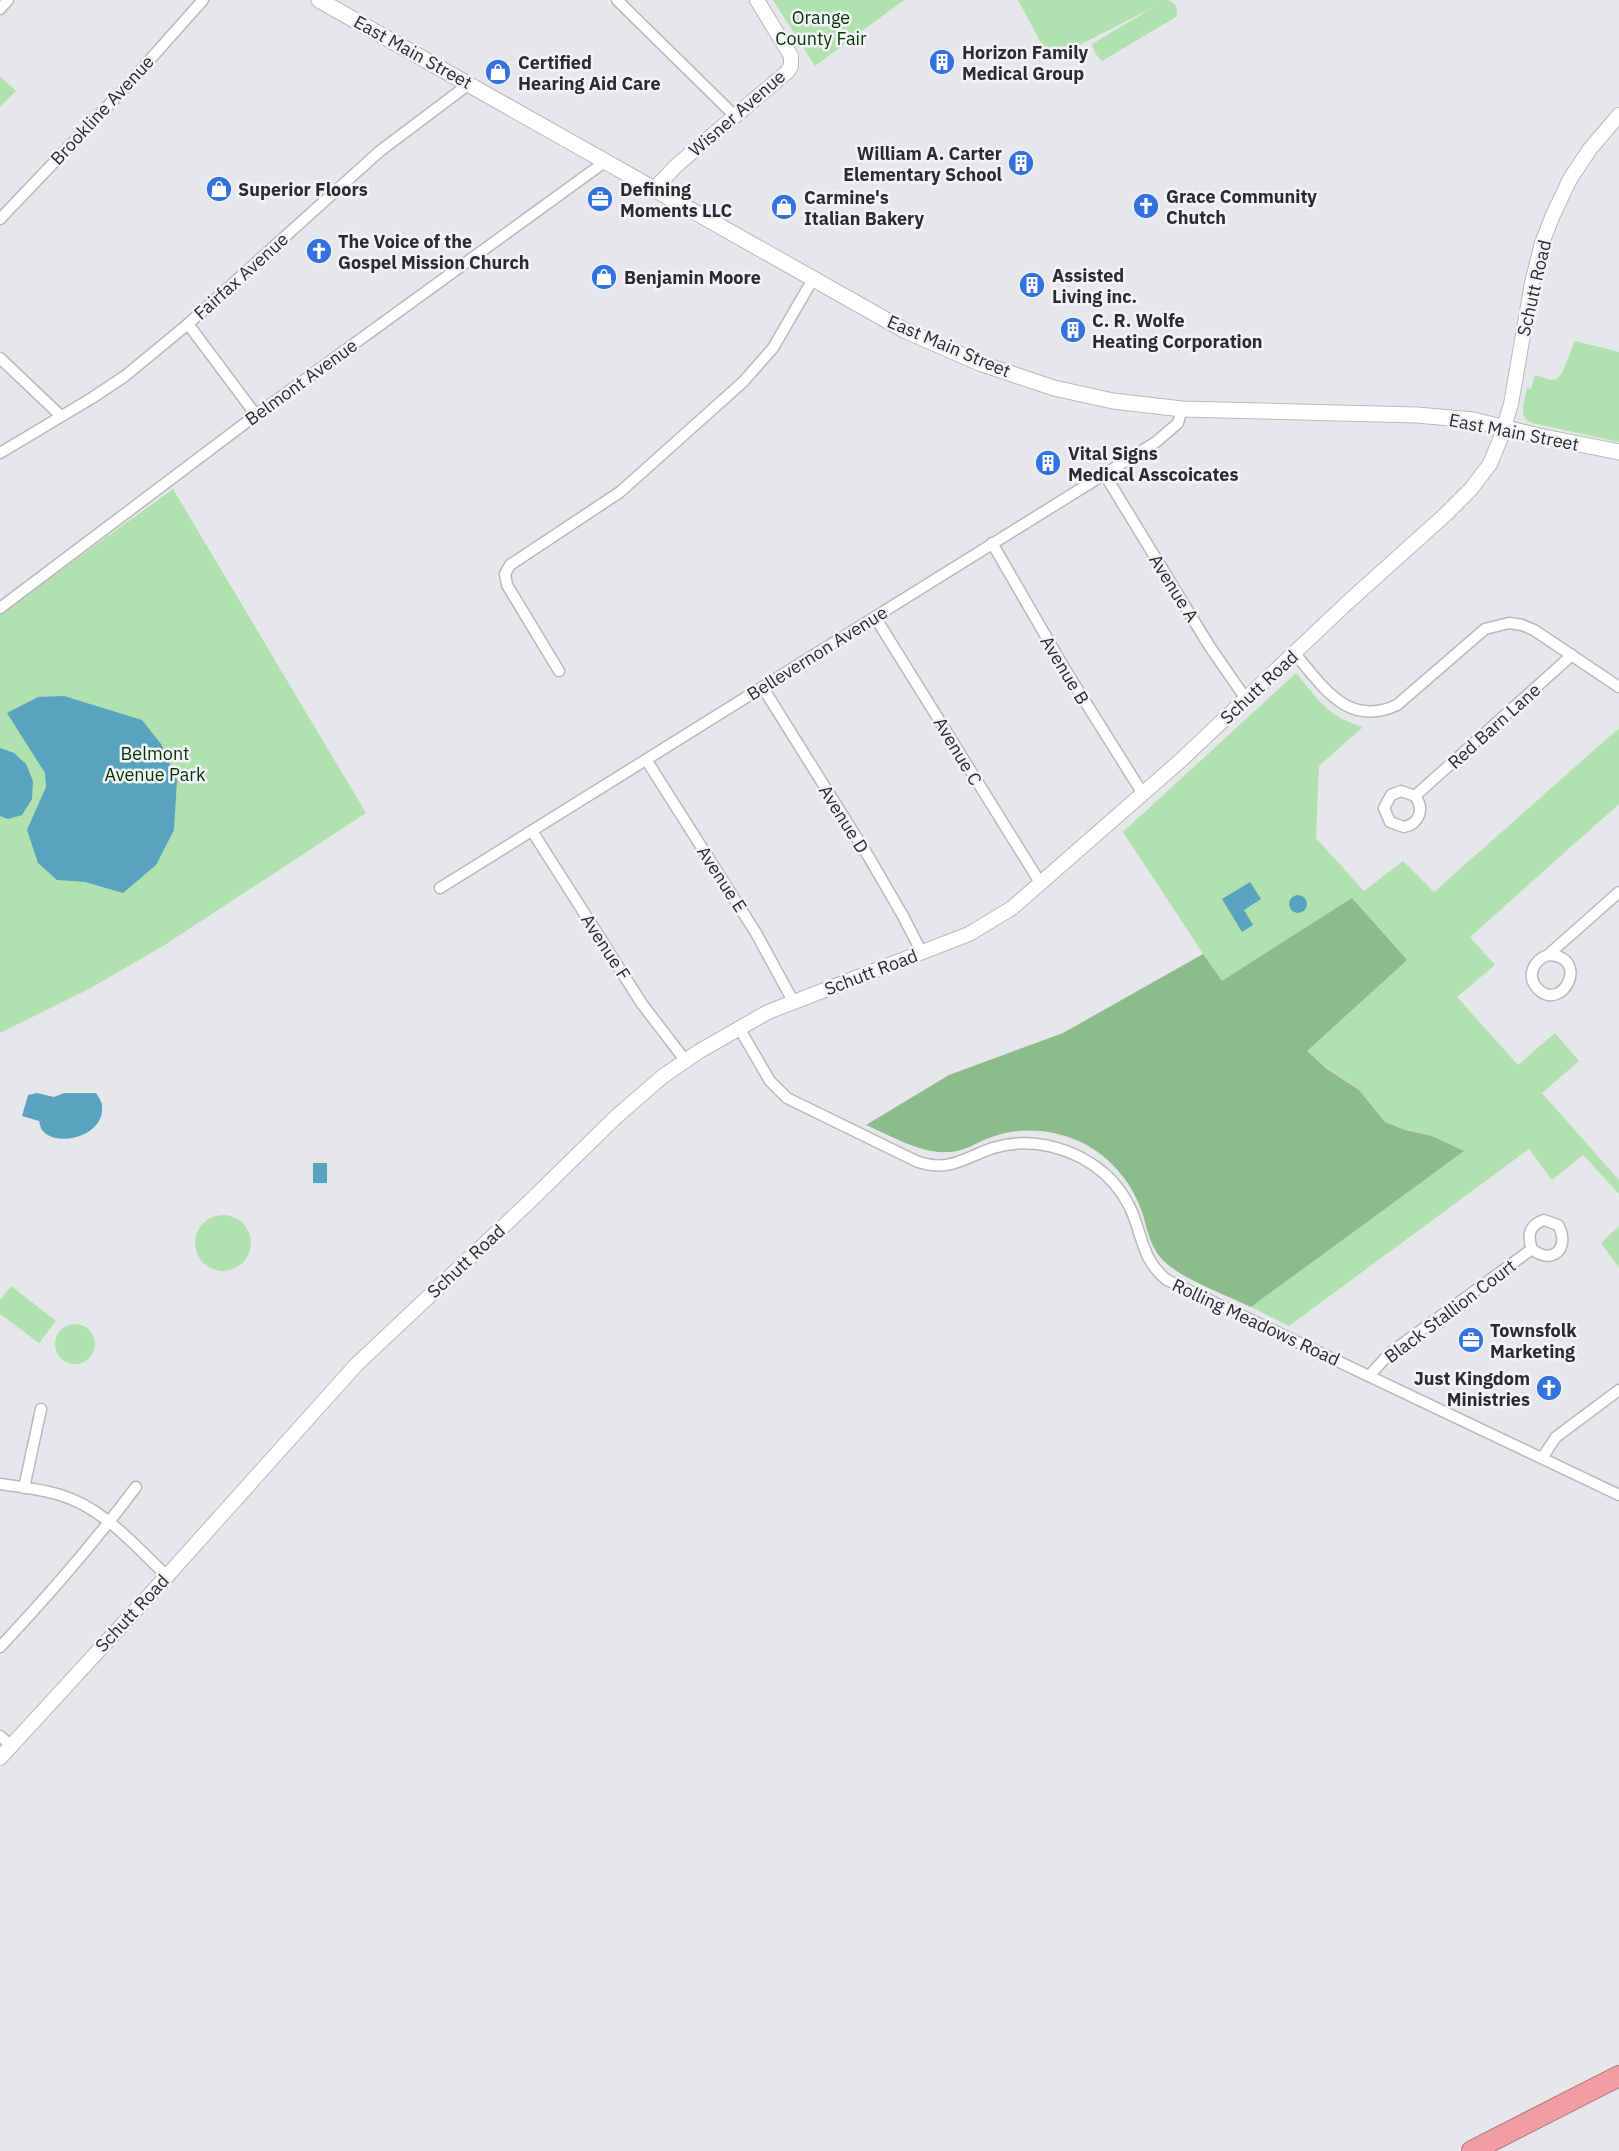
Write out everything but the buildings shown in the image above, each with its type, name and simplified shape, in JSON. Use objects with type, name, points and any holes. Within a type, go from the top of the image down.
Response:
[{"type":"highway","points":[[1472,2151],[1619,2076]]},
{"type":"main road","name":"East Main Street","points":[[320,0],[904,330],[982,364],[1054,388],[1103,399],[1182,409],[1417,415],[1473,420],[1619,452]]},
{"type":"street","points":[[0,9],[8,0]]},
{"type":"street","name":"Brookline Avenue","points":[[0,219],[123,90],[203,0]]},
{"type":"street","points":[[617,0],[734,115]]},
{"type":"street","name":"Wisner Avenue","points":[[655,188],[677,165],[787,72],[791,66],[791,56],[757,0]]},
{"type":"street","name":"Fairfax Avenue","points":[[0,453],[125,376],[188,324],[380,151],[469,84]]},
{"type":"street","name":"Schutt Road","points":[[0,1758],[5,1740],[167,1576],[356,1365],[617,1116],[662,1077],[685,1060],[739,1028],[793,1001],[922,953],[983,926],[1012,908],[1143,794],[1471,489],[1490,464],[1504,428],[1511,404],[1532,283],[1549,224],[1570,179],[1590,149],[1619,115]]},
{"type":"street","name":"Belmont Avenue","points":[[0,608],[256,415],[606,161]]},
{"type":"street","points":[[559,671],[507,585],[505,574],[510,565],[620,492],[743,382],[773,348],[813,279]]},
{"type":"street","points":[[188,324],[256,415]]},
{"type":"street","points":[[0,358],[61,416]]},
{"type":"street","name":"Bellevernon Avenue","points":[[440,888],[1105,475],[1172,430],[1178,423],[1182,409]]},
{"type":"street","name":"Avenue A","points":[[1105,475],[1210,647],[1246,699]]},
{"type":"street","name":"Avenue B","points":[[993,543],[1066,671],[1143,794]]},
{"type":"street","name":"Avenue C","points":[[875,618],[1041,884]]},
{"type":"street","points":[[1295,654],[1336,700],[1355,710],[1372,712],[1397,705],[1470,640],[1494,626],[1509,623],[1534,630],[1619,687]]},
{"type":"street","name":"Red Barn Lane","points":[[1415,796],[1572,655]]},
{"type":"street","name":"Avenue D","points":[[763,688],[870,859],[922,953]]},
{"type":"street","name":"Avenue E","points":[[647,760],[756,933],[793,1001]]},
{"type":"street","name":"Avenue F","points":[[532,831],[642,1004],[685,1060]]},
{"type":"street","points":[[1548,955],[1619,892]]},
{"type":"street","name":"Rolling Meadows Road","points":[[739,1028],[770,1081],[787,1098],[918,1162],[931,1166],[948,1166],[993,1149],[1021,1143],[1051,1146],[1081,1158],[1099,1169],[1119,1190],[1132,1212],[1148,1258],[1155,1269],[1167,1280],[1619,1496]]},
{"type":"street","name":"Black Stallion Court","points":[[1369,1376],[1390,1353],[1532,1249]]},
{"type":"street","points":[[1542,1458],[1556,1437],[1619,1390]]},
{"type":"street","points":[[24,1488],[41,1409]]},
{"type":"street","points":[[0,1484],[58,1494],[75,1500],[110,1522],[167,1576]]},
{"type":"street","points":[[0,1647],[110,1522],[136,1487]]},
{"type":"green space","name":"Orange County Fair","points":[[773,0],[904,0],[815,66]]},
{"type":"green space","points":[[1018,0],[1168,0],[1175,5],[1177,11],[1176,17],[1102,61],[1095,53],[1092,44],[1154,7],[1050,60]]},
{"type":"green space","points":[[0,76],[16,91],[0,107]]},
{"type":"green space","points":[[1575,341],[1619,352],[1619,442],[1532,423],[1527,421],[1523,413],[1527,388],[1531,389],[1535,375],[1551,380],[1557,379],[1562,373]]},
{"type":"green space","name":"Belmont Avenue Park","points":[[173,489],[366,813],[163,946],[89,989],[0,1033],[0,614]]},
{"type":"green space","points":[[1296,673],[1332,712],[1350,723],[1363,727],[1319,766],[1316,838],[1364,891],[1403,861],[1434,892],[1619,728],[1619,804],[1470,937],[1495,965],[1457,997],[1518,1065],[1555,1033],[1579,1061],[1542,1093],[1619,1180],[1619,1194],[1583,1155],[1552,1180],[1529,1149],[1289,1326],[1251,1307],[1463,1151],[1432,1136],[1405,1130],[1385,1122],[1359,1090],[1326,1067],[1221,981],[1123,832]]},
{"type":"green space","points":[[1352,898],[1407,960],[1307,1051],[1326,1068],[1359,1090],[1385,1122],[1405,1130],[1432,1136],[1464,1151],[1251,1307],[1177,1272],[1167,1264],[1160,1257],[1149,1237],[1139,1204],[1127,1183],[1112,1164],[1083,1143],[1059,1134],[1035,1130],[998,1135],[958,1151],[937,1152],[906,1143],[866,1125],[949,1075],[1063,1033],[1203,954],[1222,981]]},
{"type":"green space","points":[[218,1215],[228,1215],[243,1223],[249,1232],[251,1243],[249,1254],[243,1263],[228,1271],[218,1271],[207,1266],[200,1259],[195,1248],[195,1238],[200,1227],[207,1220]]},
{"type":"green space","points":[[1619,1226],[1619,1268],[1601,1243]]},
{"type":"green space","points":[[11,1286],[56,1321],[39,1343],[0,1314],[0,1300]]},
{"type":"green space","points":[[75,1324],[89,1330],[95,1344],[89,1358],[75,1364],[61,1358],[55,1344],[61,1330]]},
{"type":"water","points":[[64,696],[142,720],[161,744],[177,780],[174,830],[156,865],[123,893],[85,882],[57,880],[38,863],[27,830],[46,787],[45,773],[7,713],[38,697]]},
{"type":"water","points":[[0,748],[14,753],[26,764],[33,781],[32,799],[22,815],[8,819],[0,816]]},
{"type":"water","points":[[1250,882],[1261,899],[1244,910],[1253,925],[1242,932],[1222,899]]},
{"type":"water","points":[[1298,895],[1304,898],[1307,904],[1304,910],[1298,913],[1292,910],[1289,904],[1292,898]]},
{"type":"water","points":[[37,1093],[54,1097],[64,1093],[96,1093],[102,1104],[101,1116],[89,1132],[79,1136],[69,1139],[49,1136],[42,1130],[39,1121],[22,1116],[28,1095]]},
{"type":"water","points":[[313,1163],[327,1163],[327,1183],[313,1183]]},
{"type":"place","name":"Horizon Family Medical Group","points":[[942,62]]},
{"type":"place","name":"Certified Hearing Aid Care","points":[[498,72]]},
{"type":"place","name":"William A. Carter Elementary School","points":[[1021,163]]},
{"type":"place","name":"Superior Floors","points":[[219,189]]},
{"type":"place","name":"Defining Moments LLC","points":[[600,199]]},
{"type":"place","name":"Grace Community Chutch","points":[[1146,206]]},
{"type":"place","name":"Carmine's Italian Bakery","points":[[784,207]]},
{"type":"place","name":"The Voice of the Gospel Mission Church","points":[[319,251]]},
{"type":"place","name":"Benjamin Moore","points":[[604,277]]},
{"type":"place","name":"Assisted Living inc.","points":[[1032,285]]},
{"type":"place","name":"C. R. Wolfe Heating Corporation","points":[[1073,330]]},
{"type":"place","name":"Vital Signs Medical Asscoicates","points":[[1048,463]]},
{"type":"place","name":"Townsfolk Marketing","points":[[1471,1340]]},
{"type":"place","name":"Just Kingdom Ministries","points":[[1549,1388]]}]
